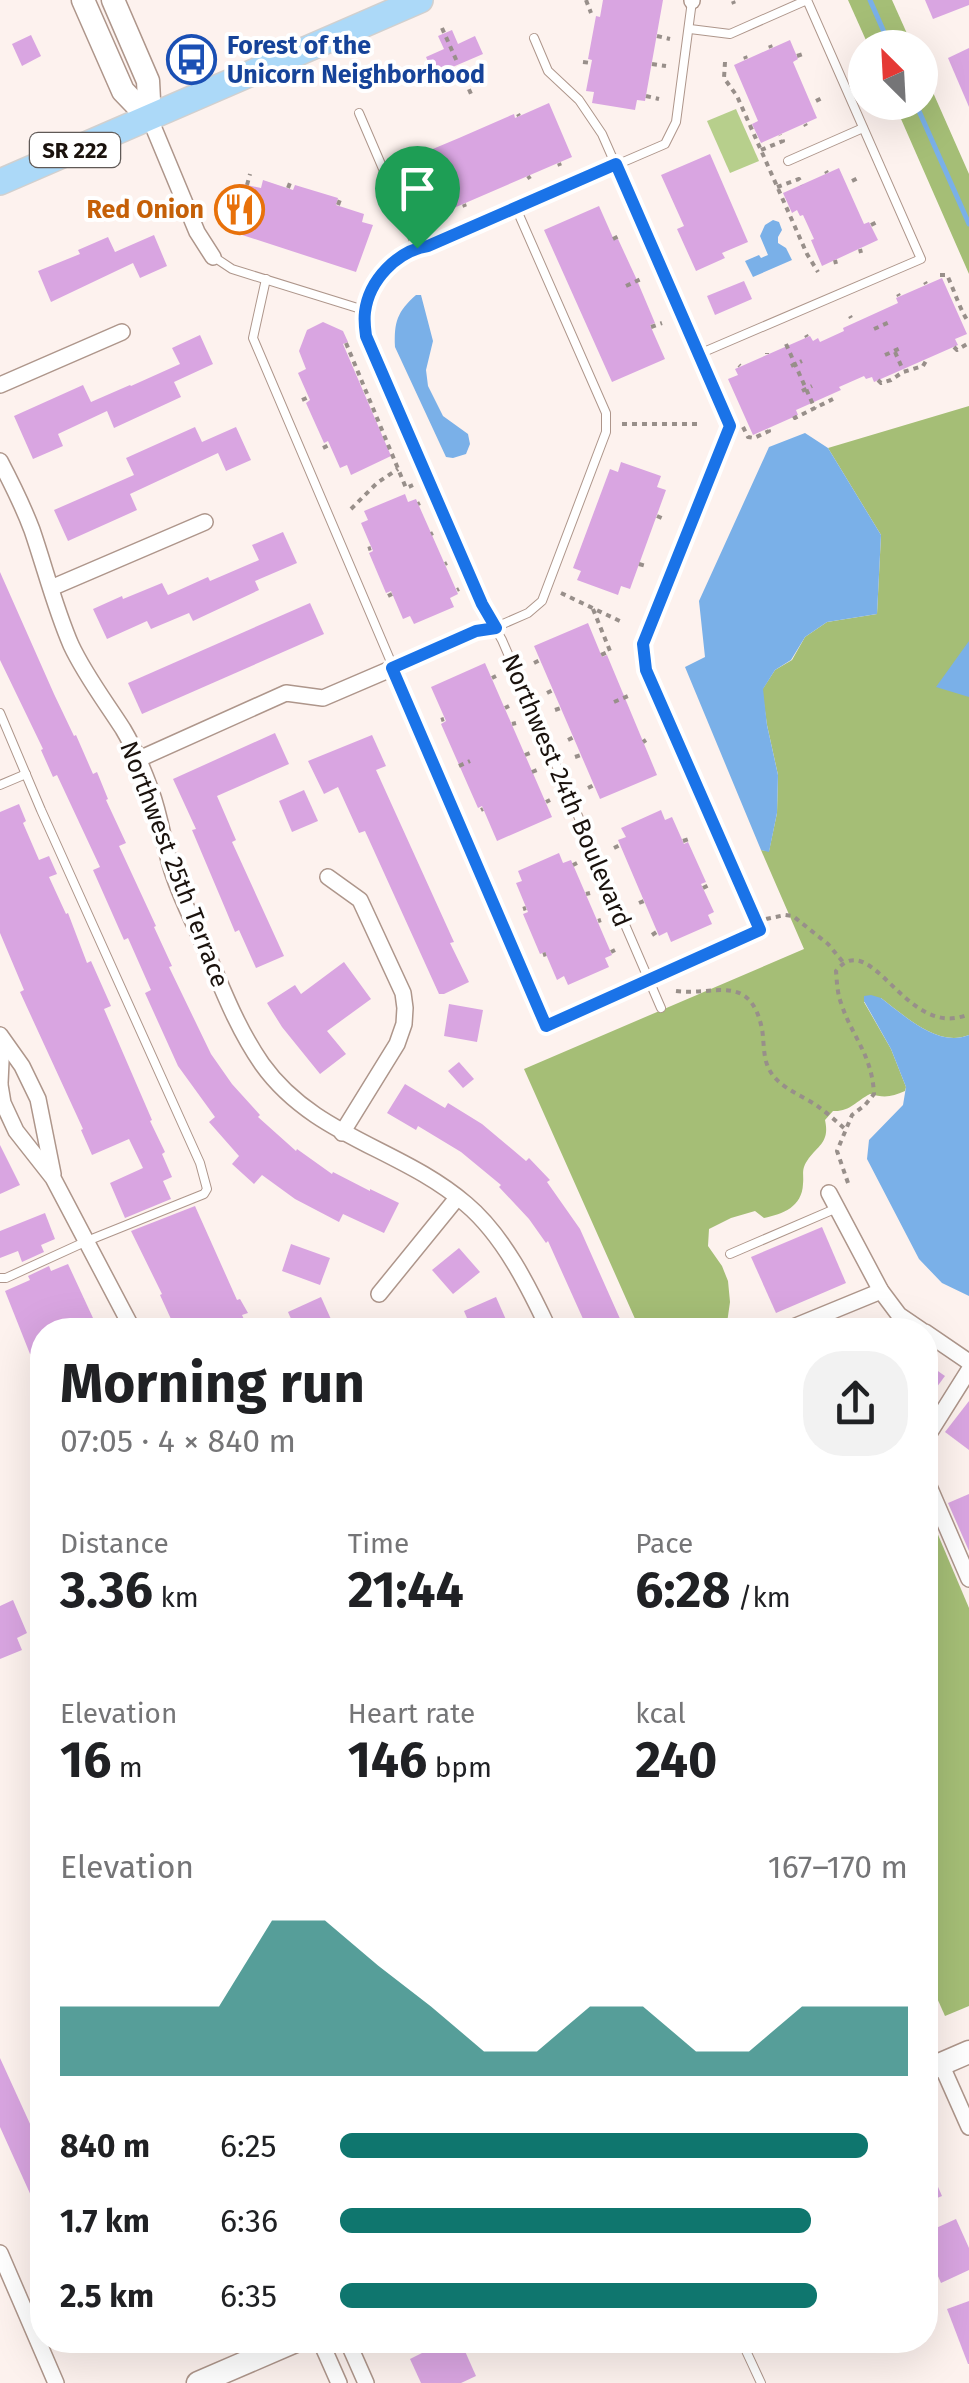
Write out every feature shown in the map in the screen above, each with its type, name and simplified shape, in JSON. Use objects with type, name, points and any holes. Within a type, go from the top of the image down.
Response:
[{"type":"main road","name":"SR 222","points":[[0,182],[420,0]]},
{"type":"street","points":[[83,0],[124,90],[150,119],[197,232],[212,257]]},
{"type":"street","points":[[113,0],[148,80],[150,119]]},
{"type":"street","points":[[0,385],[122,332]]},
{"type":"street","name":"Northwest 25th Terrace","points":[[0,461],[22,505],[71,645],[139,758],[154,798],[175,880],[245,1039],[287,1093],[342,1134],[393,1156],[468,1205],[511,1257],[543,1318]]},
{"type":"street","points":[[51,588],[205,522]]},
{"type":"street","points":[[139,758],[286,693],[323,698],[392,668]]},
{"type":"street","points":[[328,877],[360,900],[405,1008],[397,1044],[342,1134]]},
{"type":"street","points":[[1,1037],[22,1066],[38,1100],[53,1178]]},
{"type":"street","points":[[1,1037],[3,1103],[16,1131],[53,1178],[126,1318]]},
{"type":"street","points":[[379,1294],[458,1198]]},
{"type":"street","points":[[833,1200],[881,1291],[902,1318]]},
{"type":"street","points":[[815,1318],[881,1291]]},
{"type":"street","points":[[938,1341],[969,1362]]},
{"type":"street","points":[[938,1419],[969,1370]]},
{"type":"street","points":[[938,1507],[969,1578]]},
{"type":"street","points":[[938,2065],[969,2052]]},
{"type":"street","points":[[938,2075],[969,2127]]},
{"type":"street","points":[[0,2253],[30,2323]]},
{"type":"street","points":[[43,2353],[56,2383]]},
{"type":"street","points":[[198,2383],[268,2353]]},
{"type":"street","points":[[325,2353],[338,2383]]},
{"type":"street","points":[[353,2353],[366,2383]]},
{"type":"lane","points":[[212,257],[232,269],[364,310],[377,279],[400,256],[666,144],[676,122],[692,0]]},
{"type":"lane","points":[[690,29],[730,34],[806,0],[921,259],[699,354]]},
{"type":"lane","points":[[266,279],[253,338],[546,1026],[650,980],[758,925],[646,670],[643,652],[730,426],[616,164],[588,110],[548,70],[534,38]]},
{"type":"lane","points":[[359,113],[417,248]]},
{"type":"lane","points":[[788,161],[863,128]]},
{"type":"lane","points":[[392,668],[476,631],[496,628],[528,614],[542,601],[606,432],[606,413],[516,208]]},
{"type":"lane","name":"Northwest 24th Boulevard","points":[[364,310],[366,336],[661,1008]]},
{"type":"lane","points":[[0,713],[200,1164],[207,1189],[204,1194],[0,1278]]},
{"type":"lane","points":[[0,785],[26,774]]},
{"type":"lane","points":[[730,1254],[833,1200]]},
{"type":"lane","points":[[747,2353],[761,2383]]},
{"type":"path","points":[[586,0],[591,12],[601,13]]},
{"type":"path","points":[[442,28],[458,64]]},
{"type":"path","points":[[656,36],[670,38]]},
{"type":"path","points":[[583,62],[591,63]]},
{"type":"path","points":[[724,62],[724,78],[732,85],[753,128],[818,272]]},
{"type":"path","points":[[652,64],[666,66]]},
{"type":"path","points":[[465,80],[471,94]]},
{"type":"path","points":[[646,96],[659,99]]},
{"type":"path","points":[[761,150],[783,141],[780,135]]},
{"type":"path","points":[[248,185],[250,174]]},
{"type":"path","points":[[778,187],[798,178],[802,185]]},
{"type":"path","points":[[338,206],[341,197]]},
{"type":"path","points":[[940,275],[946,276],[965,321]]},
{"type":"path","points":[[626,286],[640,279]]},
{"type":"path","points":[[874,329],[892,322]]},
{"type":"path","points":[[651,327],[662,323]]},
{"type":"path","points":[[346,343],[406,488],[413,485]]},
{"type":"path","points":[[954,347],[957,350],[969,343]]},
{"type":"path","points":[[786,344],[815,409]]},
{"type":"path","points":[[885,355],[903,347]]},
{"type":"path","points":[[894,352],[903,372]]},
{"type":"path","points":[[878,380],[885,382],[923,366],[927,360]]},
{"type":"path","points":[[793,365],[802,361]]},
{"type":"path","points":[[302,400],[309,397]]},
{"type":"path","points":[[794,416],[834,399]]},
{"type":"path","points":[[740,419],[748,438],[769,432],[768,428]]},
{"type":"path","points":[[622,424],[700,424]]},
{"type":"path","points":[[323,448],[330,445]]},
{"type":"path","points":[[350,509],[398,469]]},
{"type":"path","points":[[657,516],[664,519]]},
{"type":"path","points":[[561,593],[624,623]]},
{"type":"path","points":[[593,609],[610,651],[602,655]]},
{"type":"path","points":[[614,702],[628,696]]},
{"type":"path","points":[[459,766],[470,761]]},
{"type":"path","points":[[758,925],[793,916],[828,944],[843,962]]},
{"type":"path","points":[[848,1183],[837,1151],[852,1115],[874,1094],[873,1074],[841,1005],[836,971],[843,962],[856,959],[872,967],[906,1000],[928,1014],[954,1020],[969,1014]]},
{"type":"path","points":[[676,992],[713,988],[734,990],[746,998],[757,1010],[768,1066],[780,1082],[846,1130]]},
{"type":"green space","points":[[848,0],[892,0],[905,30],[861,30]]},
{"type":"green space","points":[[938,104],[969,174],[969,274],[901,120],[938,120]]},
{"type":"green space","points":[[736,109],[759,161],[730,173],[707,121]]},
{"type":"green space","points":[[969,406],[969,1035],[957,1038],[934,1034],[881,998],[864,1002],[891,1049],[905,1091],[888,1096],[870,1094],[848,1108],[833,1111],[825,1120],[824,1139],[804,1167],[802,1192],[790,1208],[764,1218],[755,1211],[709,1229],[708,1246],[728,1281],[728,1318],[635,1318],[524,1069],[804,949],[761,850],[769,851],[777,813],[778,775],[762,690],[775,670],[792,660],[805,637],[827,622],[877,614],[881,535],[828,448]]},
{"type":"green space","points":[[938,1535],[969,1608],[969,2006],[945,2016],[938,2000]]},
{"type":"water","points":[[773,220],[779,222],[782,230],[778,243],[792,260],[753,277],[745,261],[768,255],[760,236],[765,225]]},
{"type":"water","points":[[416,295],[421,295],[433,341],[426,370],[428,386],[443,416],[468,434],[466,454],[453,458],[446,457],[395,347],[398,318]]},
{"type":"water","points":[[805,433],[828,448],[881,535],[877,614],[827,622],[805,637],[791,660],[775,670],[763,689],[778,775],[777,813],[769,852],[761,850],[685,667],[705,657],[699,601],[769,447]]},
{"type":"water","points":[[969,641],[969,697],[936,687]]},
{"type":"water","points":[[871,995],[934,1034],[957,1038],[969,1035],[969,1296],[942,1283],[919,1259],[867,1159],[869,1140],[903,1105],[906,1087],[891,1049],[864,1001],[864,996]]},
{"type":"building","points":[[603,0],[663,0],[645,101],[637,100],[635,110],[592,103],[594,92],[586,91],[596,16],[600,17]]},
{"type":"building","points":[[925,0],[969,0],[969,5],[933,19]]},
{"type":"building","points":[[452,30],[458,44],[475,36],[483,54],[434,75],[426,57],[444,49],[438,36]]},
{"type":"building","points":[[31,35],[41,56],[22,66],[12,44]]},
{"type":"building","points":[[790,40],[798,59],[793,62],[817,118],[761,143],[752,124],[758,121],[734,65]]},
{"type":"building","points":[[969,48],[969,107],[948,58]]},
{"type":"building","points":[[549,103],[572,157],[419,223],[397,170],[430,155],[428,151]]},
{"type":"building","points":[[710,154],[748,242],[722,253],[725,258],[696,271],[677,229],[684,226],[661,175]]},
{"type":"building","points":[[839,168],[864,224],[869,222],[878,240],[822,266],[803,215],[797,210],[792,213],[783,193]]},
{"type":"building","points":[[263,180],[338,198],[336,205],[364,214],[362,222],[373,225],[356,272],[227,230],[217,210],[222,194],[242,184],[261,188]]},
{"type":"building","points":[[599,206],[636,278],[665,359],[612,382],[544,230]]},
{"type":"building","points":[[154,235],[167,266],[140,278],[133,263],[51,302],[38,271],[80,254],[78,250],[108,237],[115,252]]},
{"type":"building","points":[[942,278],[967,334],[955,339],[958,345],[874,382],[872,377],[864,376],[796,410],[798,415],[753,435],[728,379],[738,375],[735,369],[810,336],[820,342],[898,303],[896,298]]},
{"type":"building","points":[[744,281],[752,299],[715,315],[707,296]]},
{"type":"building","points":[[323,322],[343,331],[348,342],[343,344],[391,456],[351,475],[347,465],[340,468],[328,441],[324,443],[298,373],[306,369],[299,351],[307,330]]},
{"type":"building","points":[[200,335],[213,364],[174,382],[181,397],[114,428],[107,411],[58,434],[63,446],[33,459],[14,416],[83,385],[91,402],[131,386],[180,364],[172,348]]},
{"type":"building","points":[[195,427],[202,442],[236,427],[251,460],[226,471],[218,453],[130,494],[137,510],[68,541],[54,510],[134,475],[126,458]]},
{"type":"building","points":[[621,462],[661,476],[657,487],[666,490],[630,589],[621,586],[618,595],[577,580],[581,571],[573,568],[610,469],[618,472]]},
{"type":"building","points":[[405,494],[408,502],[416,499],[458,594],[450,598],[454,607],[414,624],[410,616],[403,619],[391,591],[386,593],[361,523],[368,520],[364,511]]},
{"type":"building","points":[[283,532],[297,563],[255,581],[259,590],[193,621],[189,613],[151,629],[147,621],[107,639],[93,609],[162,583],[168,595],[208,577],[210,581],[259,560],[252,545]]},
{"type":"building","points":[[0,572],[74,736],[93,774],[97,772],[126,843],[119,846],[156,926],[172,966],[169,967],[211,1054],[258,1117],[296,1151],[332,1174],[399,1203],[384,1233],[343,1214],[339,1222],[295,1199],[262,1175],[254,1184],[232,1164],[239,1156],[209,1122],[215,1117],[178,1066],[145,993],[151,990],[93,870],[100,867],[57,775],[53,777],[0,660]]},
{"type":"building","points":[[310,603],[324,634],[142,714],[128,683]]},
{"type":"building","points":[[588,623],[602,657],[607,655],[657,775],[600,799],[534,646]]},
{"type":"building","points":[[485,663],[552,817],[497,841],[441,724],[446,721],[431,687]]},
{"type":"building","points":[[275,733],[289,764],[217,796],[236,840],[232,842],[284,956],[256,968],[239,930],[235,932],[173,779]]},
{"type":"building","points":[[372,735],[386,766],[376,770],[469,982],[444,994],[439,994],[365,831],[359,833],[338,787],[324,794],[308,761]]},
{"type":"building","points":[[304,790],[318,821],[292,832],[279,801]]},
{"type":"building","points":[[19,804],[39,860],[49,856],[57,874],[49,877],[87,963],[91,961],[111,1006],[104,1009],[172,1177],[163,1181],[171,1199],[125,1218],[110,1183],[143,1168],[129,1139],[92,1155],[20,992],[24,990],[0,933],[0,812]]},
{"type":"building","points":[[661,810],[665,820],[672,817],[684,844],[688,842],[714,912],[708,915],[712,924],[671,942],[667,932],[659,936],[618,840],[626,837],[621,828]]},
{"type":"building","points":[[559,853],[563,863],[571,860],[612,955],[605,958],[609,967],[568,985],[564,976],[557,980],[545,952],[540,954],[523,914],[528,912],[516,883],[522,881],[518,871]]},
{"type":"building","points":[[344,962],[371,999],[327,1031],[346,1054],[320,1074],[267,1003],[295,985],[301,994]]},
{"type":"building","points":[[449,1004],[483,1010],[477,1042],[444,1036]]},
{"type":"building","points":[[459,1062],[474,1079],[463,1088],[448,1071]]},
{"type":"building","points":[[405,1084],[445,1108],[448,1103],[482,1124],[526,1161],[529,1158],[550,1180],[547,1182],[580,1229],[620,1318],[583,1318],[548,1241],[501,1185],[461,1152],[387,1113]]},
{"type":"building","points":[[0,1145],[20,1185],[0,1194]]},
{"type":"building","points":[[195,1206],[237,1300],[248,1313],[242,1315],[243,1318],[171,1318],[131,1231]]},
{"type":"building","points":[[45,1213],[55,1239],[41,1245],[44,1252],[22,1262],[18,1251],[0,1258],[0,1231]]},
{"type":"building","points":[[822,1227],[846,1283],[776,1313],[751,1257]]},
{"type":"building","points":[[291,1244],[330,1258],[320,1285],[282,1271]]},
{"type":"building","points":[[459,1248],[480,1272],[453,1294],[432,1270]]},
{"type":"building","points":[[68,1264],[93,1318],[30,1318],[30,1354],[5,1291],[49,1266],[51,1271]]},
{"type":"building","points":[[321,1297],[330,1318],[291,1318],[288,1312]]},
{"type":"building","points":[[496,1297],[505,1318],[467,1318],[464,1311]]},
{"type":"building","points":[[969,1401],[969,1450],[945,1432]]},
{"type":"building","points":[[969,1494],[969,1551],[948,1503]]},
{"type":"building","points":[[13,1600],[27,1633],[17,1638],[22,1650],[0,1659],[0,1606]]},
{"type":"building","points":[[0,2058],[30,2124],[30,2194],[0,2127]]},
{"type":"building","points":[[956,2219],[969,2248],[969,2270],[941,2283],[938,2276],[938,2227]]},
{"type":"building","points":[[969,2301],[969,2364],[968,2364],[947,2309]]},
{"type":"building","points":[[422,2353],[466,2353],[476,2376],[461,2383],[421,2383],[410,2359]]},
{"type":"waterway","points":[[870,0],[883,30]]},
{"type":"waterway","points":[[923,120],[969,224]]},
{"type":"place","name":"Forest of the Unicorn Neighborhood","points":[[192,59]]},
{"type":"place","name":"Red Onion","points":[[239,209]]},
{"type":"route","points":[[616,164],[730,426],[643,644],[646,670],[760,930],[546,1026],[392,668],[476,631],[496,628],[482,604],[366,336],[364,310],[377,279],[400,256],[417,248],[616,164]]}]
